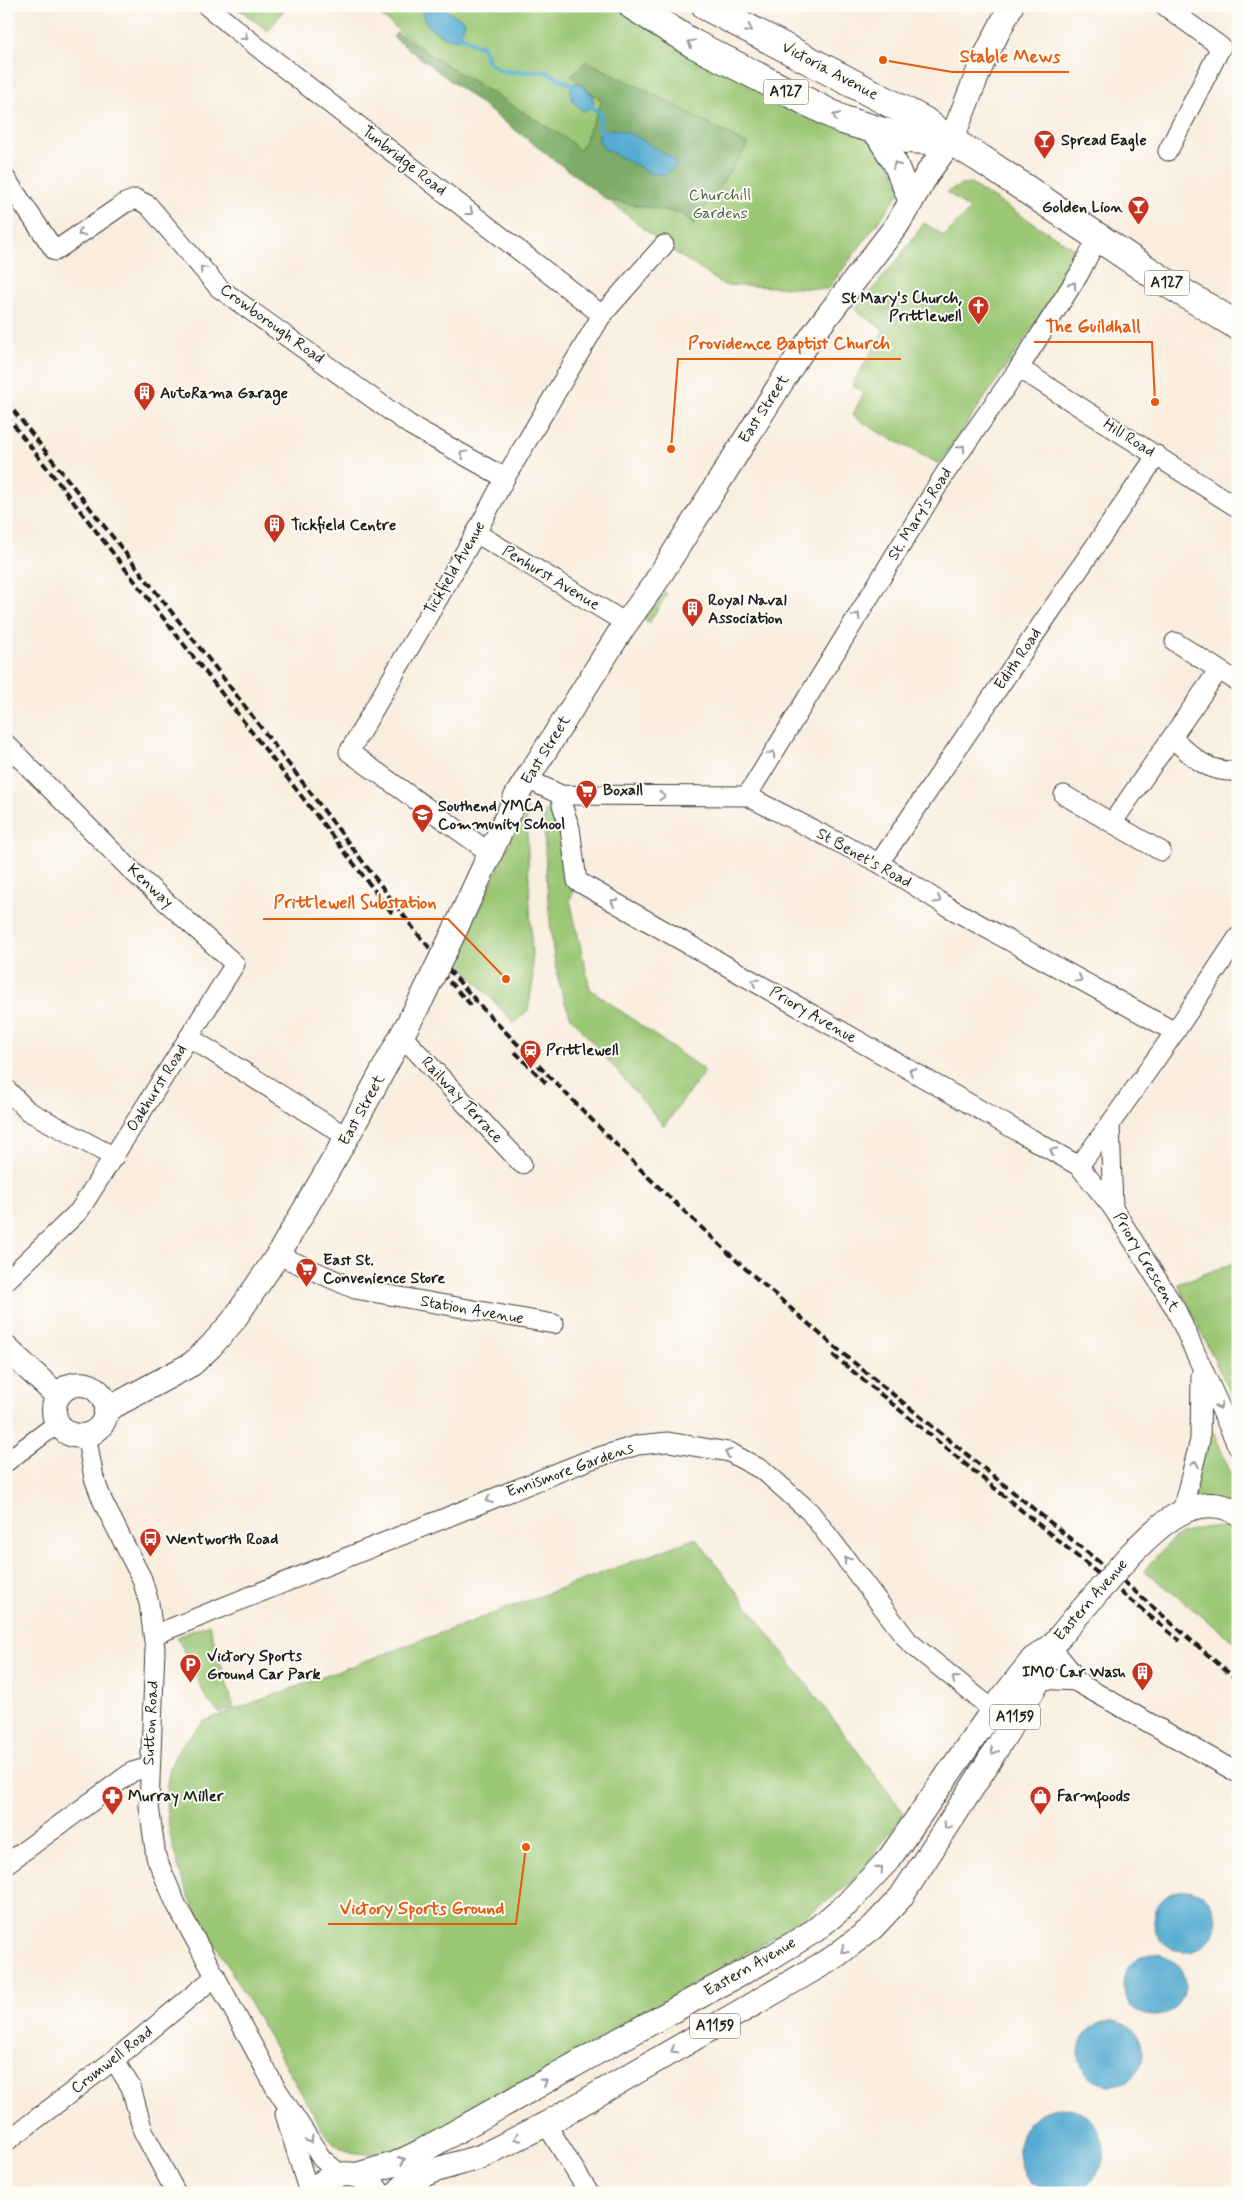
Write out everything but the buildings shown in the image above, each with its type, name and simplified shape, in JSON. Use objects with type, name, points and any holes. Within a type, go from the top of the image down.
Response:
[{"type":"highway","name":"Victoria Avenue","points":[[633,6],[692,44],[843,120],[907,139],[951,141]]},
{"type":"highway","name":"Victoria Avenue","points":[[706,6],[916,116],[1098,237],[1238,326]]},
{"type":"main road","name":"East Street","points":[[106,1410],[192,1364],[212,1346],[233,1321],[278,1255],[347,1137],[422,998],[517,795],[813,335],[892,232],[929,171],[951,141],[982,64],[1011,6]]},
{"type":"main road","points":[[875,131],[895,162],[911,202]]},
{"type":"main road","points":[[6,1348],[58,1396]]},
{"type":"main road","name":"East Street","points":[[93,1387],[160,1382]]},
{"type":"main road","points":[[84,1384],[93,1387],[100,1393],[106,1410],[100,1426],[86,1435],[70,1434],[58,1423],[54,1410],[58,1396],[64,1389],[74,1385],[84,1384]]},
{"type":"main road","name":"A1159","points":[[1182,1511],[1212,1505],[1238,1512]]},
{"type":"main road","name":"Eastern Avenue","points":[[310,2193],[328,2177],[394,2164],[420,2152],[773,1956],[814,1931],[847,1904],[889,1859],[993,1710],[1033,1659],[1051,1647],[1154,1530],[1182,1511]]},
{"type":"main road","name":"Eastern Avenue","points":[[397,2193],[407,2184],[432,2171],[480,2157],[546,2124],[833,1958],[872,1928],[901,1897],[974,1785],[1040,1679],[1051,1647]]},
{"type":"main road","points":[[348,2174],[367,2180],[378,2193]]},
{"type":"street","name":"Tunbridge Road","points":[[207,6],[264,53],[602,315]]},
{"type":"street","points":[[1165,6],[1221,47],[1168,150]]},
{"type":"street","name":"Crowborough Road","points":[[6,179],[55,251],[125,203],[136,199],[148,205],[219,288],[410,425],[505,478]]},
{"type":"street","name":"St. Mary's Road","points":[[747,796],[946,472],[1019,368],[1079,274],[1098,237]]},
{"type":"street","name":"Tickfield Avenue","points":[[490,853],[349,752],[476,533],[505,478],[602,315],[664,245]]},
{"type":"street","name":"Hill Road","points":[[1019,368],[1238,508]]},
{"type":"street","name":"Edith Road","points":[[879,863],[1157,455]]},
{"type":"street","name":"Penhurst Avenue","points":[[476,533],[626,623]]},
{"type":"street","points":[[1175,642],[1238,682]]},
{"type":"street","points":[[1112,823],[1218,671]]},
{"type":"street","points":[[1172,738],[1204,766],[1223,772],[1238,771]]},
{"type":"street","name":"Kenway","points":[[6,744],[132,871],[235,964],[189,1037]]},
{"type":"street","name":"St Benet's Road","points":[[527,779],[561,795],[747,796],[879,863],[948,907],[1175,1032]]},
{"type":"street","name":"Priory Avenue","points":[[561,795],[562,805],[570,828],[577,881],[1079,1166],[1113,1208]]},
{"type":"street","points":[[1064,795],[1161,851]]},
{"type":"street","points":[[1079,1166],[1175,1032],[1238,937]]},
{"type":"street","name":"Railway Terrace","points":[[402,1036],[522,1164]]},
{"type":"street","name":"Oakhurst Road","points":[[6,1282],[79,1211],[189,1037],[347,1137]]},
{"type":"street","points":[[6,1089],[28,1111],[114,1158]]},
{"type":"street","name":"Priory Crescent","points":[[1110,1124],[1113,1208],[1176,1310],[1238,1447]]},
{"type":"street","name":"Station Avenue","points":[[278,1255],[355,1290],[554,1324]]},
{"type":"street","name":"Priory Crescent","points":[[1182,1511],[1200,1440],[1200,1366]]},
{"type":"street","points":[[6,1462],[58,1423]]},
{"type":"street","name":"Sutton Road","points":[[86,1435],[94,1478],[103,1502],[142,1578],[149,1603],[154,1635],[149,1806],[156,1857],[172,1896],[274,2084],[322,2159],[348,2174]]},
{"type":"street","name":"Ennismore Gardens","points":[[154,1635],[590,1460],[638,1445],[668,1442],[729,1452],[764,1471],[810,1512],[910,1642],[993,1710]]},
{"type":"street","points":[[1051,1647],[1070,1670],[1075,1682]]},
{"type":"street","points":[[1040,1679],[1075,1682],[1238,1773]]},
{"type":"street","points":[[6,1864],[132,1772],[149,1767]]},
{"type":"street","name":"Cromwell Road","points":[[6,2142],[114,2060],[216,1976]]},
{"type":"street","points":[[114,2060],[132,2087],[142,2131],[176,2193]]},
{"type":"street","name":"Sutton Road","points":[[274,2084],[292,2133],[310,2193]]},
{"type":"street","points":[[546,2124],[589,2193]]},
{"type":"green space","points":[[235,6],[287,6],[268,31]]},
{"type":"green space","name":"Churchill Gardens","points":[[369,6],[641,6],[875,131],[902,190],[828,289],[724,285],[664,245]]},
{"type":"green space","points":[[397,32],[435,58],[567,139],[580,151],[602,101],[571,76],[586,61],[671,103],[748,145],[694,224],[680,213],[607,200],[393,37]]},
{"type":"green space","points":[[971,184],[1076,250],[1077,258],[1021,345],[939,464],[875,430],[852,415],[864,393],[852,385],[884,330],[855,310],[899,258],[924,223],[944,236],[970,210],[947,192],[961,185]]},
{"type":"green space","points":[[661,590],[667,594],[649,623],[642,618]]},
{"type":"green space","points":[[526,806],[533,981],[528,1010],[514,1023],[456,960]]},
{"type":"green space","points":[[554,806],[577,881],[570,900],[590,989],[705,1071],[664,1126],[571,1017],[563,996],[557,975],[552,942],[545,848],[545,811]]},
{"type":"green space","points":[[1238,1071],[1238,1142],[1235,1103]]},
{"type":"green space","points":[[1238,1261],[1238,1409],[1178,1284]]},
{"type":"green space","points":[[1207,1430],[1211,1430],[1216,1437],[1238,1492],[1238,1505],[1192,1499]]},
{"type":"green space","points":[[1211,1527],[1238,1528],[1238,1645],[1144,1570],[1166,1546],[1180,1535],[1188,1531]]},
{"type":"green space","points":[[696,1538],[904,1813],[856,1879],[792,1926],[433,2138],[375,2153],[363,2154],[341,2148],[326,2136],[189,1898],[178,1866],[167,1813],[166,1795],[168,1778],[178,1751],[204,1721]]},
{"type":"green space","points":[[209,1624],[234,1708],[219,1713],[207,1699],[177,1637]]},
{"type":"green space","points":[[350,2184],[360,2188],[365,2193],[326,2193],[329,2189]]},
{"type":"water","points":[[431,6],[445,6],[449,12],[464,20],[465,24],[458,40],[441,35],[427,24],[422,13],[426,10],[432,11]]},
{"type":"water","points":[[578,83],[592,94],[594,103],[583,111],[574,103],[571,97],[572,85]]},
{"type":"water","points":[[610,129],[627,132],[642,140],[672,158],[676,166],[666,174],[652,174],[603,148],[598,138],[601,131]]},
{"type":"water","points":[[1185,1890],[1197,1892],[1207,1899],[1214,1909],[1216,1921],[1214,1933],[1207,1943],[1197,1950],[1185,1952],[1173,1950],[1163,1943],[1156,1933],[1154,1921],[1156,1909],[1163,1899],[1173,1892]]},
{"type":"water","points":[[1154,1954],[1166,1957],[1176,1963],[1182,1973],[1185,1985],[1182,1997],[1176,2007],[1166,2013],[1154,2016],[1142,2013],[1132,2007],[1126,1997],[1123,1985],[1126,1973],[1132,1963],[1142,1957]]},
{"type":"water","points":[[1111,2021],[1129,2027],[1137,2035],[1143,2053],[1137,2071],[1129,2079],[1111,2085],[1093,2079],[1085,2071],[1079,2053],[1085,2035],[1093,2027]]},
{"type":"water","points":[[1061,2108],[1077,2111],[1085,2115],[1097,2127],[1101,2135],[1104,2151],[1101,2167],[1097,2175],[1085,2187],[1077,2191],[1061,2194],[1045,2191],[1037,2187],[1025,2175],[1021,2167],[1018,2151],[1021,2135],[1025,2127],[1037,2115],[1045,2111]]},
{"type":"waterway","points":[[459,35],[476,45],[481,45],[489,62],[500,70],[511,72],[544,71],[572,85]]},
{"type":"waterway","points":[[592,107],[601,114],[599,127],[601,131]]},
{"type":"railway","points":[[6,401],[218,671],[420,937],[485,1011],[648,1177],[739,1263],[836,1348],[1131,1588],[1238,1681]]},
{"type":"railway","points":[[6,415],[392,913]]},
{"type":"railway","points":[[433,964],[472,1006]]},
{"type":"railway","points":[[515,1052],[548,1085]]},
{"type":"railway","points":[[833,1355],[1180,1641]]},
{"type":"place","name":"Stable Mews","points":[[883,60]]},
{"type":"place","name":"Spread Eagle","points":[[1045,159]]},
{"type":"place","name":"Golden Lion","points":[[1139,226]]},
{"type":"place","name":"St Mary's Church, Prittlewell","points":[[978,326]]},
{"type":"place","name":"The Guildhall","points":[[1155,402]]},
{"type":"place","name":"AutoRama Garage","points":[[144,412]]},
{"type":"place","name":"Providence Baptist Church","points":[[671,449]]},
{"type":"place","name":"Tickfield Centre","points":[[275,544]]},
{"type":"place","name":"Royal Naval Association","points":[[692,628]]},
{"type":"place","name":"Boxall","points":[[587,809]]},
{"type":"place","name":"Southend YMCA Community School","points":[[422,834]]},
{"type":"place","name":"Prittlewell Substation","points":[[506,979]]},
{"type":"place","name":"Prittlewell","points":[[530,1069]]},
{"type":"place","name":"East St. Convenience Store","points":[[307,1288]]},
{"type":"place","name":"Wentworth Road","points":[[150,1558]]},
{"type":"place","name":"Victory Sports Ground Car Park","points":[[191,1684]]},
{"type":"place","name":"IMO Car Wash","points":[[1142,1691]]},
{"type":"place","name":"Murray Miller","points":[[112,1815]]},
{"type":"place","name":"Farmfoods","points":[[1041,1815]]},
{"type":"place","name":"Victory Sports Ground","points":[[526,1847]]}]
